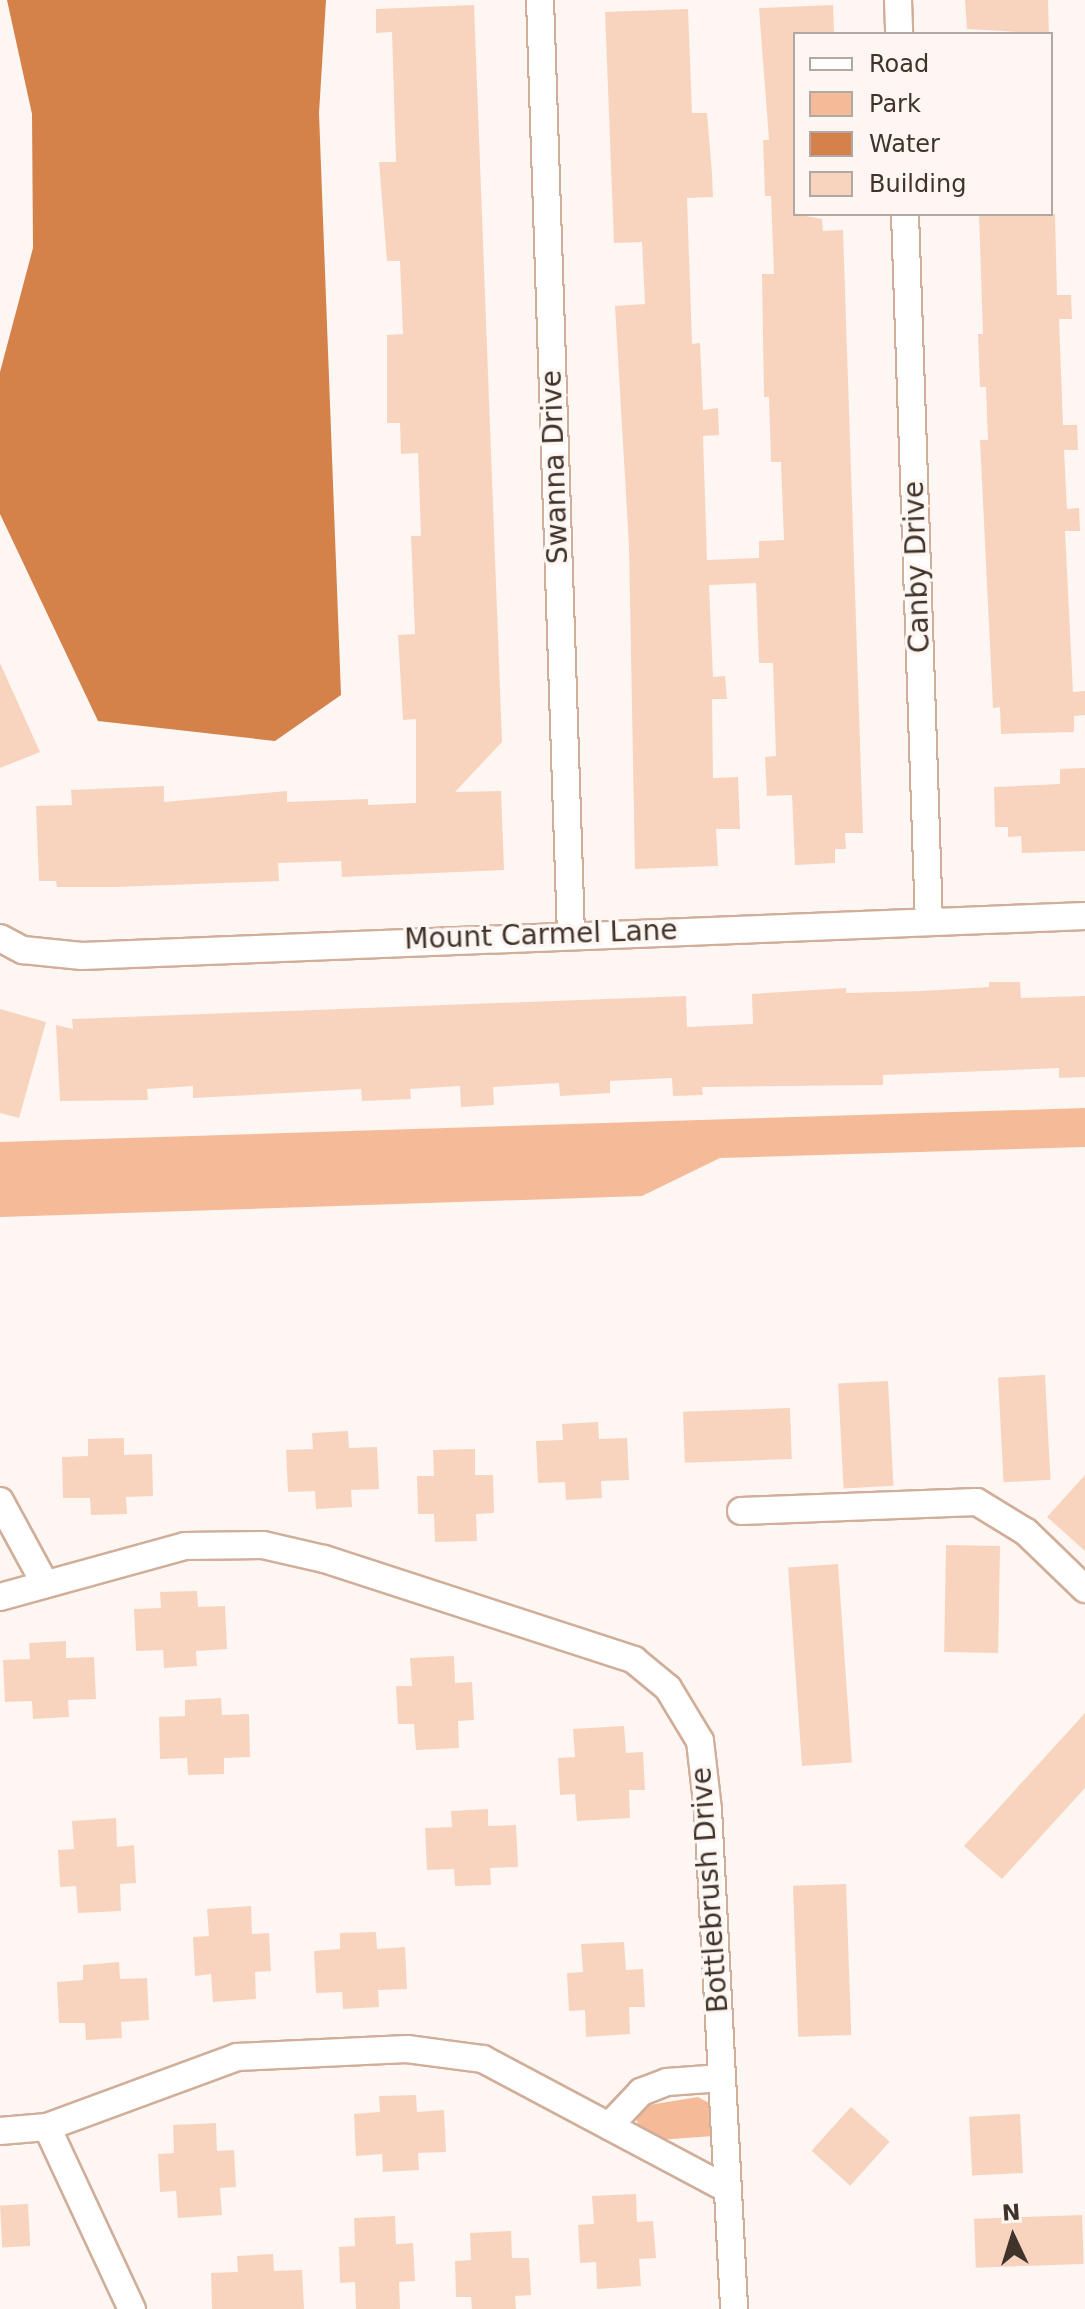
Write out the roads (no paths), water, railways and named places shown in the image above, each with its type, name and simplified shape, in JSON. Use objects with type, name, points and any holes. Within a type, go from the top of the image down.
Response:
[{"type":"street","name":"Swanna Drive","points":[[540,0],[571,933]]},
{"type":"street","points":[[898,0],[899,32]]},
{"type":"street","name":"Canby Drive","points":[[905,216],[929,921]]},
{"type":"street","name":"Mount Carmel Lane","points":[[0,938],[23,950],[82,956],[571,933],[1085,916]]},
{"type":"street","points":[[0,1501],[45,1584]]},
{"type":"street","points":[[741,1511],[977,1502],[1026,1532],[1085,1589]]},
{"type":"street","name":"Bottlebrush Drive","points":[[0,1597],[185,1546],[224,1542],[324,1559],[634,1660],[668,1688],[695,1731],[708,1810],[734,2309]]},
{"type":"street","points":[[0,2131],[47,2127],[237,2057],[344,2048],[407,2049],[483,2059],[728,2189]]},
{"type":"street","points":[[609,2126],[641,2092],[667,2082],[722,2078]]},
{"type":"street","points":[[47,2127],[132,2309]]},
{"type":"water","points":[[7,0],[326,0],[319,113],[341,695],[275,741],[98,721],[0,514],[0,372],[33,248],[32,114]]}]
